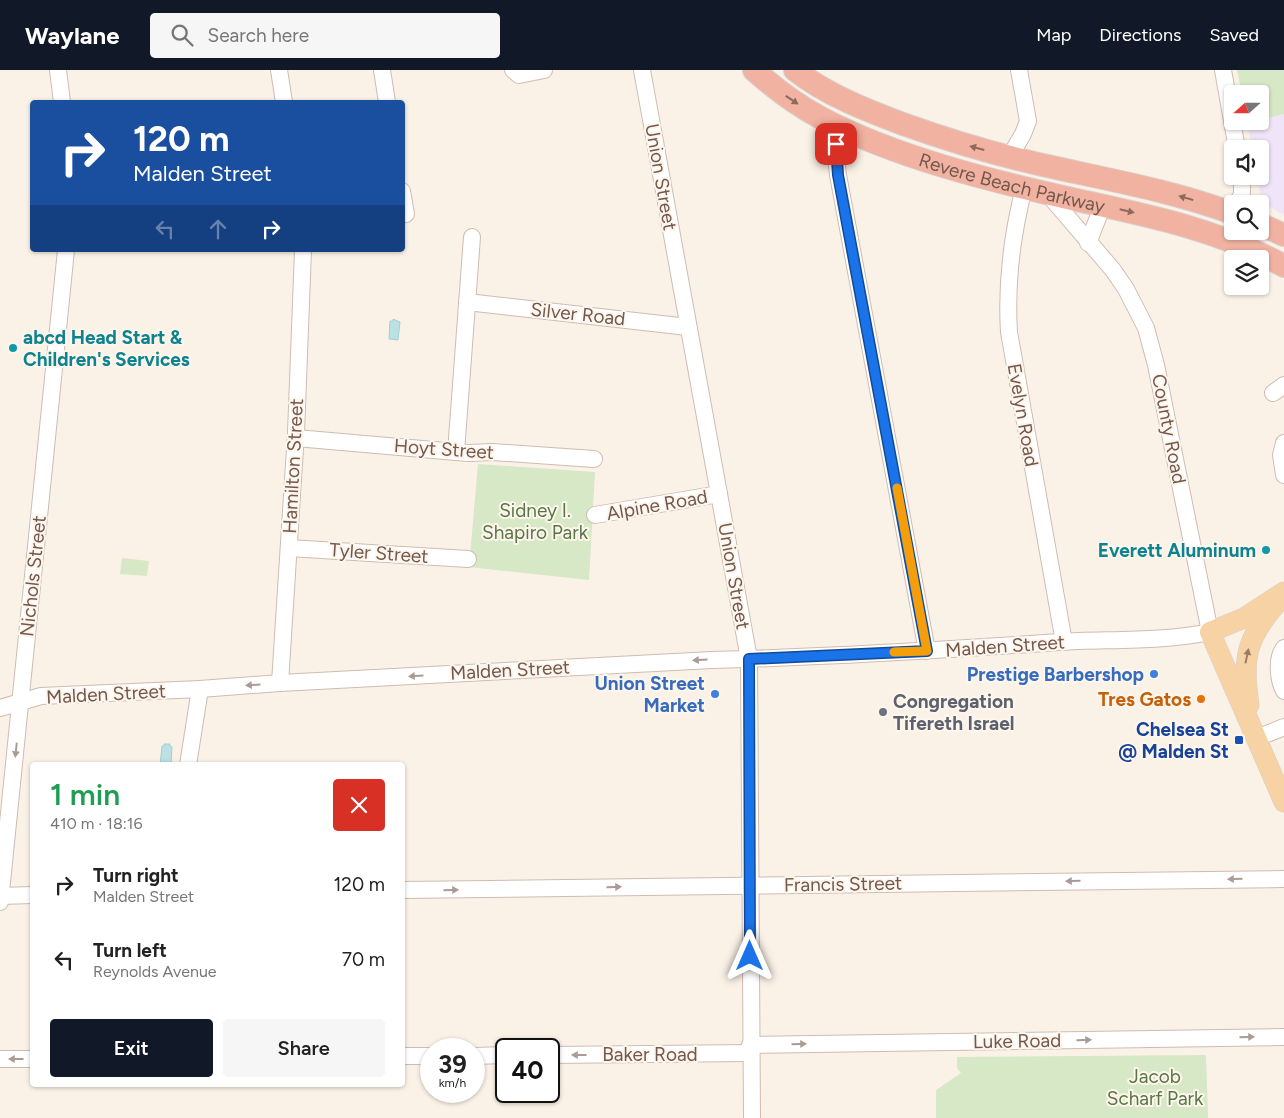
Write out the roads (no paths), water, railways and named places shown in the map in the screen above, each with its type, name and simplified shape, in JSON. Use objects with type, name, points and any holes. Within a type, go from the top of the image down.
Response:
[{"type":"highway","name":"Revere Beach Parkway","points":[[754,70],[771,85],[802,107],[840,127],[875,142],[1024,188],[1155,217],[1209,233],[1251,249],[1284,266]]},
{"type":"highway","name":"Revere Beach Parkway","points":[[795,70],[835,95],[879,115],[944,138],[1028,162],[1224,206]]},
{"type":"highway","points":[[1269,228],[1284,235]]},
{"type":"main road","points":[[1282,792],[1210,632],[1244,618],[1284,594]]},
{"type":"main road","points":[[1257,738],[1246,684],[1246,658],[1259,626],[1284,594]]},
{"type":"street","points":[[58,70],[62,100]]},
{"type":"street","points":[[279,70],[284,100]]},
{"type":"street","points":[[382,70],[387,100]]},
{"type":"street","points":[[513,70],[519,75],[544,70]]},
{"type":"street","name":"Union Street","points":[[642,70],[749,659],[752,1118]]},
{"type":"street","points":[[1010,156],[1027,127],[1027,114],[1019,70]]},
{"type":"street","points":[[1223,70],[1235,140]]},
{"type":"street","points":[[840,127],[836,150],[838,175],[927,651]]},
{"type":"street","name":"Evelyn Road","points":[[1024,188],[1015,227],[1010,262],[1008,295],[1009,332],[1064,642]]},
{"type":"street","name":"County Road","points":[[1047,193],[1113,270],[1126,289],[1149,338],[1210,632]]},
{"type":"street","points":[[1088,243],[1103,206]]},
{"type":"street","points":[[405,208],[406,214]]},
{"type":"street","points":[[456,452],[472,237]]},
{"type":"street","name":"Nichols Street","points":[[0,902],[66,252]]},
{"type":"street","name":"Hamilton Street","points":[[280,683],[296,438],[304,252]]},
{"type":"street","name":"Silver Road","points":[[467,302],[688,327]]},
{"type":"street","name":"Hoyt Street","points":[[296,438],[456,452],[493,452],[594,459]]},
{"type":"street","points":[[1284,443],[1281,455],[1284,475]]},
{"type":"street","name":"Alpine Road","points":[[595,515],[719,494]]},
{"type":"street","name":"Tyler Street","points":[[289,548],[468,559]]},
{"type":"street","name":"Malden Street","points":[[0,708],[41,696],[927,651],[1183,636],[1210,632]]},
{"type":"street","points":[[1284,648],[1280,653],[1280,682],[1284,691]]},
{"type":"street","points":[[188,762],[200,689]]},
{"type":"street","points":[[1257,738],[1284,727]]},
{"type":"street","name":"Francis Street","points":[[405,890],[1284,879]]},
{"type":"street","points":[[1,896],[30,895]]},
{"type":"street","name":"Luke Road","points":[[751,1049],[1284,1037]]},
{"type":"street","name":"Baker Road","points":[[560,1055],[751,1049]]},
{"type":"street","points":[[405,1056],[420,1056]]},
{"type":"street","points":[[0,1059],[30,1059]]},
{"type":"water","points":[[393,319],[400,322],[398,340],[389,339],[390,321],[393,321]]},
{"type":"water","points":[[164,744],[170,744],[172,747],[171,762],[160,762],[162,746]]},
{"type":"place","name":"abcd Head Start & Children's Services","points":[[13,348]]},
{"type":"place","name":"Everett Aluminum","points":[[1266,550]]},
{"type":"place","name":"Prestige Barbershop","points":[[1154,674]]},
{"type":"place","name":"Union Street Market","points":[[715,694]]},
{"type":"place","name":"Tres Gatos","points":[[1201,699]]},
{"type":"place","name":"Congregation Tifereth Israel","points":[[883,712]]},
{"type":"place","name":"Chelsea St @ Malden St","points":[[1239,740]]},
{"type":"park label","name":"Sidney I. Shapiro Park","points":[[535,521]]},
{"type":"park label","name":"Jacob Scharf Park","points":[[1155,1087]]}]
